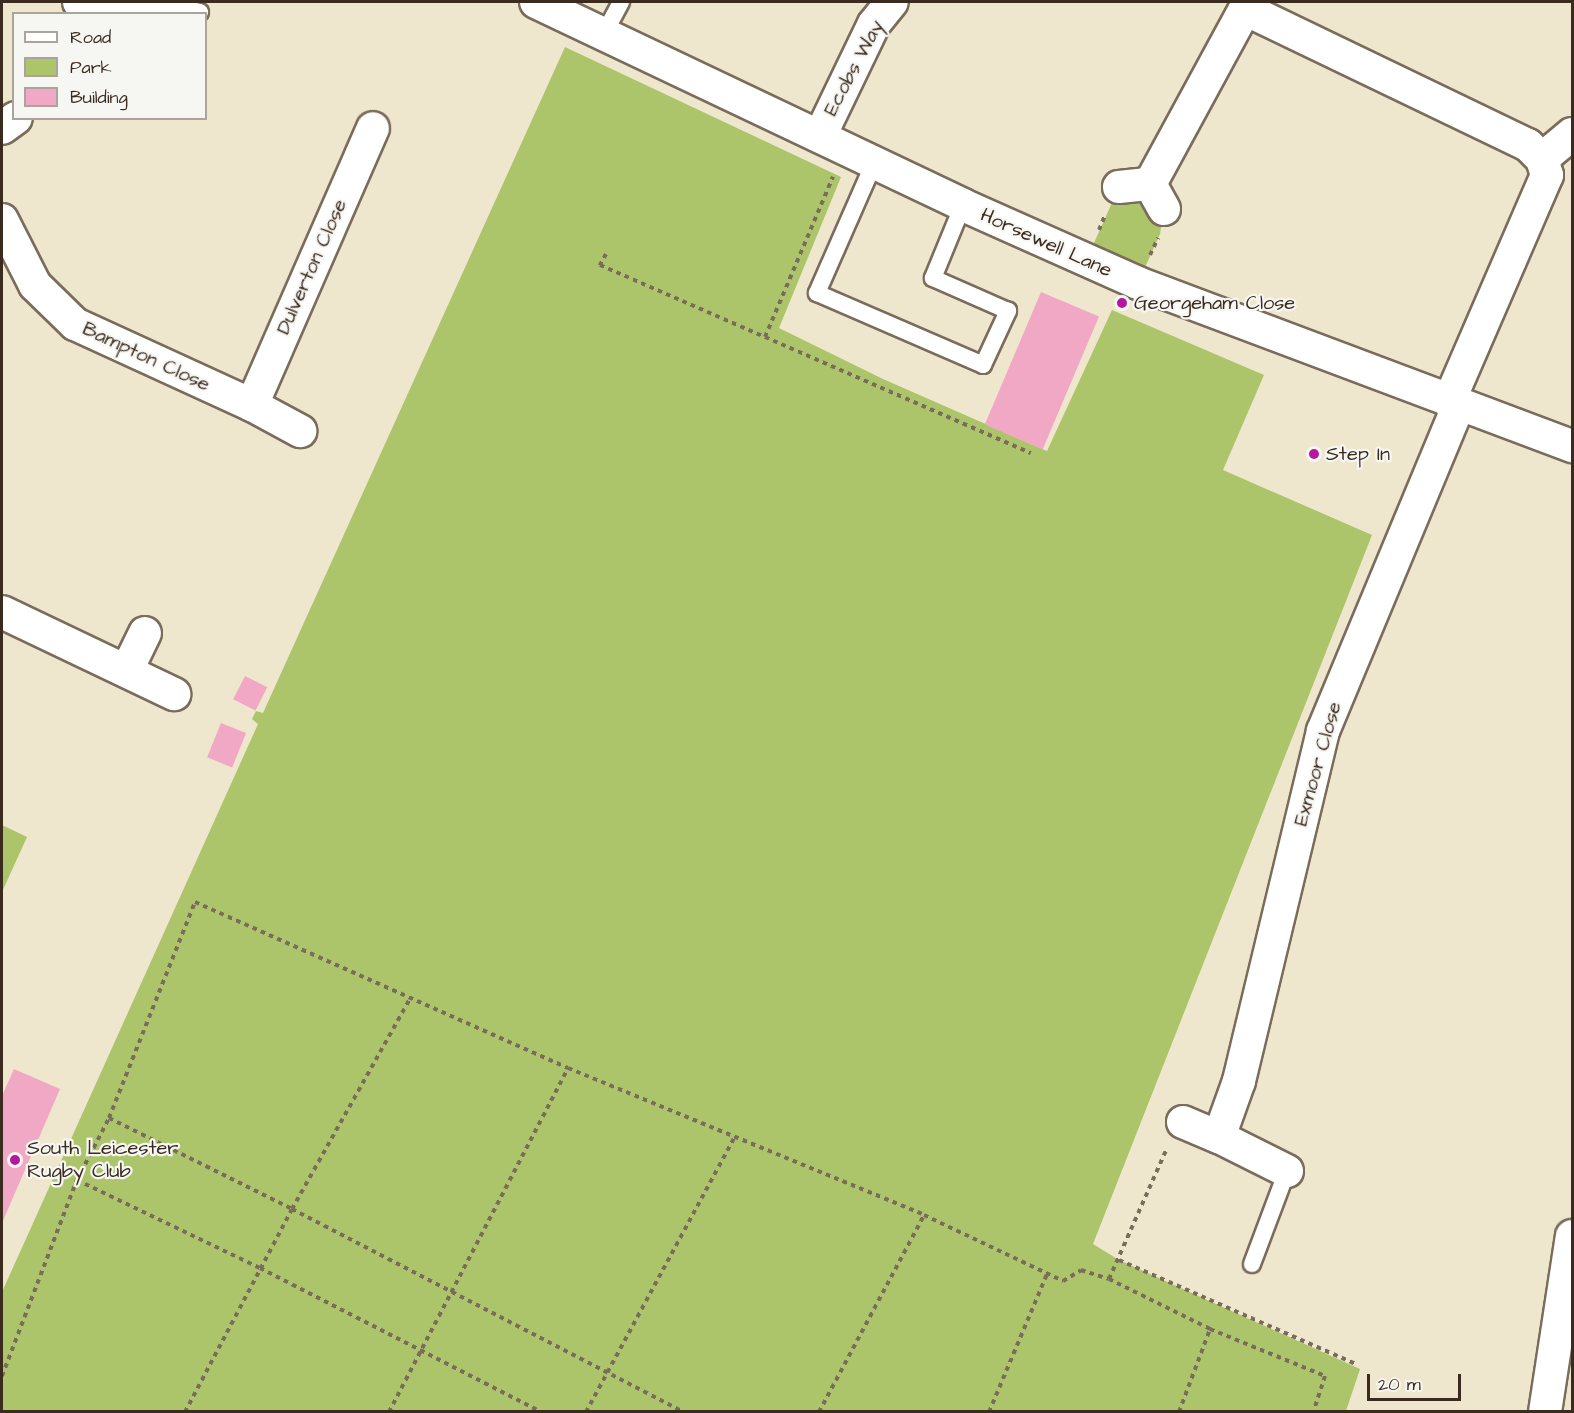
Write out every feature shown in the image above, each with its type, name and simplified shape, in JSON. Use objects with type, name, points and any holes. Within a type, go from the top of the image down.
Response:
[{"type":"street","name":"Horsewell Lane","points":[[536,2],[1086,261],[1138,283],[1572,446]]},
{"type":"street","name":"Ecobs Way","points":[[832,142],[874,24],[892,2]]},
{"type":"street","points":[[81,7],[128,4]]},
{"type":"street","points":[[1119,187],[1157,196],[1247,5],[1528,145],[1542,159],[1547,175],[1454,403]]},
{"type":"street","name":"Dulverton Close","points":[[252,405],[373,128]]},
{"type":"street","points":[[1542,159],[1572,134]]},
{"type":"street","name":"Bampton Close","points":[[2,220],[35,285],[75,324],[252,405],[300,431]]},
{"type":"street","name":"Exmoor Close","points":[[1219,1137],[1239,1081],[1323,731],[1454,403]]},
{"type":"street","points":[[2,612],[174,694]]},
{"type":"street","points":[[127,670],[145,633]]},
{"type":"street","points":[[1183,1122],[1287,1171]]},
{"type":"street","points":[[1545,1412],[1572,1244]]},
{"type":"lane","points":[[604,34],[621,2]]},
{"type":"lane","points":[[128,4],[165,4],[200,12]]},
{"type":"lane","points":[[874,163],[817,292],[983,365],[1008,311],[933,278],[963,205]]},
{"type":"lane","points":[[1252,1263],[1287,1171]]},
{"type":"path","points":[[765,337],[832,142]]},
{"type":"path","points":[[1086,261],[1119,187]]},
{"type":"path","points":[[1138,283],[1160,234],[1157,196]]},
{"type":"path","points":[[606,254],[600,265],[1031,453]]},
{"type":"path","points":[[2,1376],[77,1180],[109,1118],[195,902],[568,1068],[924,1215],[1047,1274],[1064,1281],[1081,1270],[1109,1279],[1210,1329],[1325,1376],[1312,1412]]},
{"type":"path","points":[[185,1412],[291,1209],[410,999]]},
{"type":"path","points":[[389,1412],[568,1068]]},
{"type":"path","points":[[109,1118],[608,1371],[684,1412]]},
{"type":"path","points":[[1109,1279],[1172,1139],[1183,1122]]},
{"type":"path","points":[[586,1412],[735,1137]]},
{"type":"path","points":[[77,1180],[260,1268],[541,1412]]},
{"type":"path","points":[[819,1412],[924,1215]]},
{"type":"path","points":[[1119,1260],[1354,1363]]},
{"type":"path","points":[[989,1412],[1047,1274]]},
{"type":"path","points":[[1179,1412],[1210,1329]]},
{"type":"green space","points":[[565,47],[841,177],[779,328],[883,379],[1047,451],[1112,310],[1264,375],[1223,470],[1372,535],[1093,1244],[1119,1260],[1360,1369],[1346,1411],[2,1412],[2,1292],[258,724],[252,719],[256,711],[263,713]]},
{"type":"green space","points":[[1119,187],[1164,209],[1160,234],[1138,283],[1086,261]]},
{"type":"green space","points":[[2,825],[27,837],[2,892]]},
{"type":"building","points":[[1041,292],[1099,317],[1043,449],[985,425]]},
{"type":"building","points":[[245,676],[267,687],[255,711],[233,699]]},
{"type":"building","points":[[221,723],[246,733],[232,767],[207,757]]},
{"type":"building","name":"South Leicester Rugby Club","points":[[14,1069],[60,1089],[2,1223],[2,1096]]},
{"type":"place","name":"Georgeham Close","points":[[1122,303]]},
{"type":"place","name":"Step In","points":[[1314,454]]},
{"type":"place","name":"South Leicester Rugby Club","points":[[15,1160]]}]
